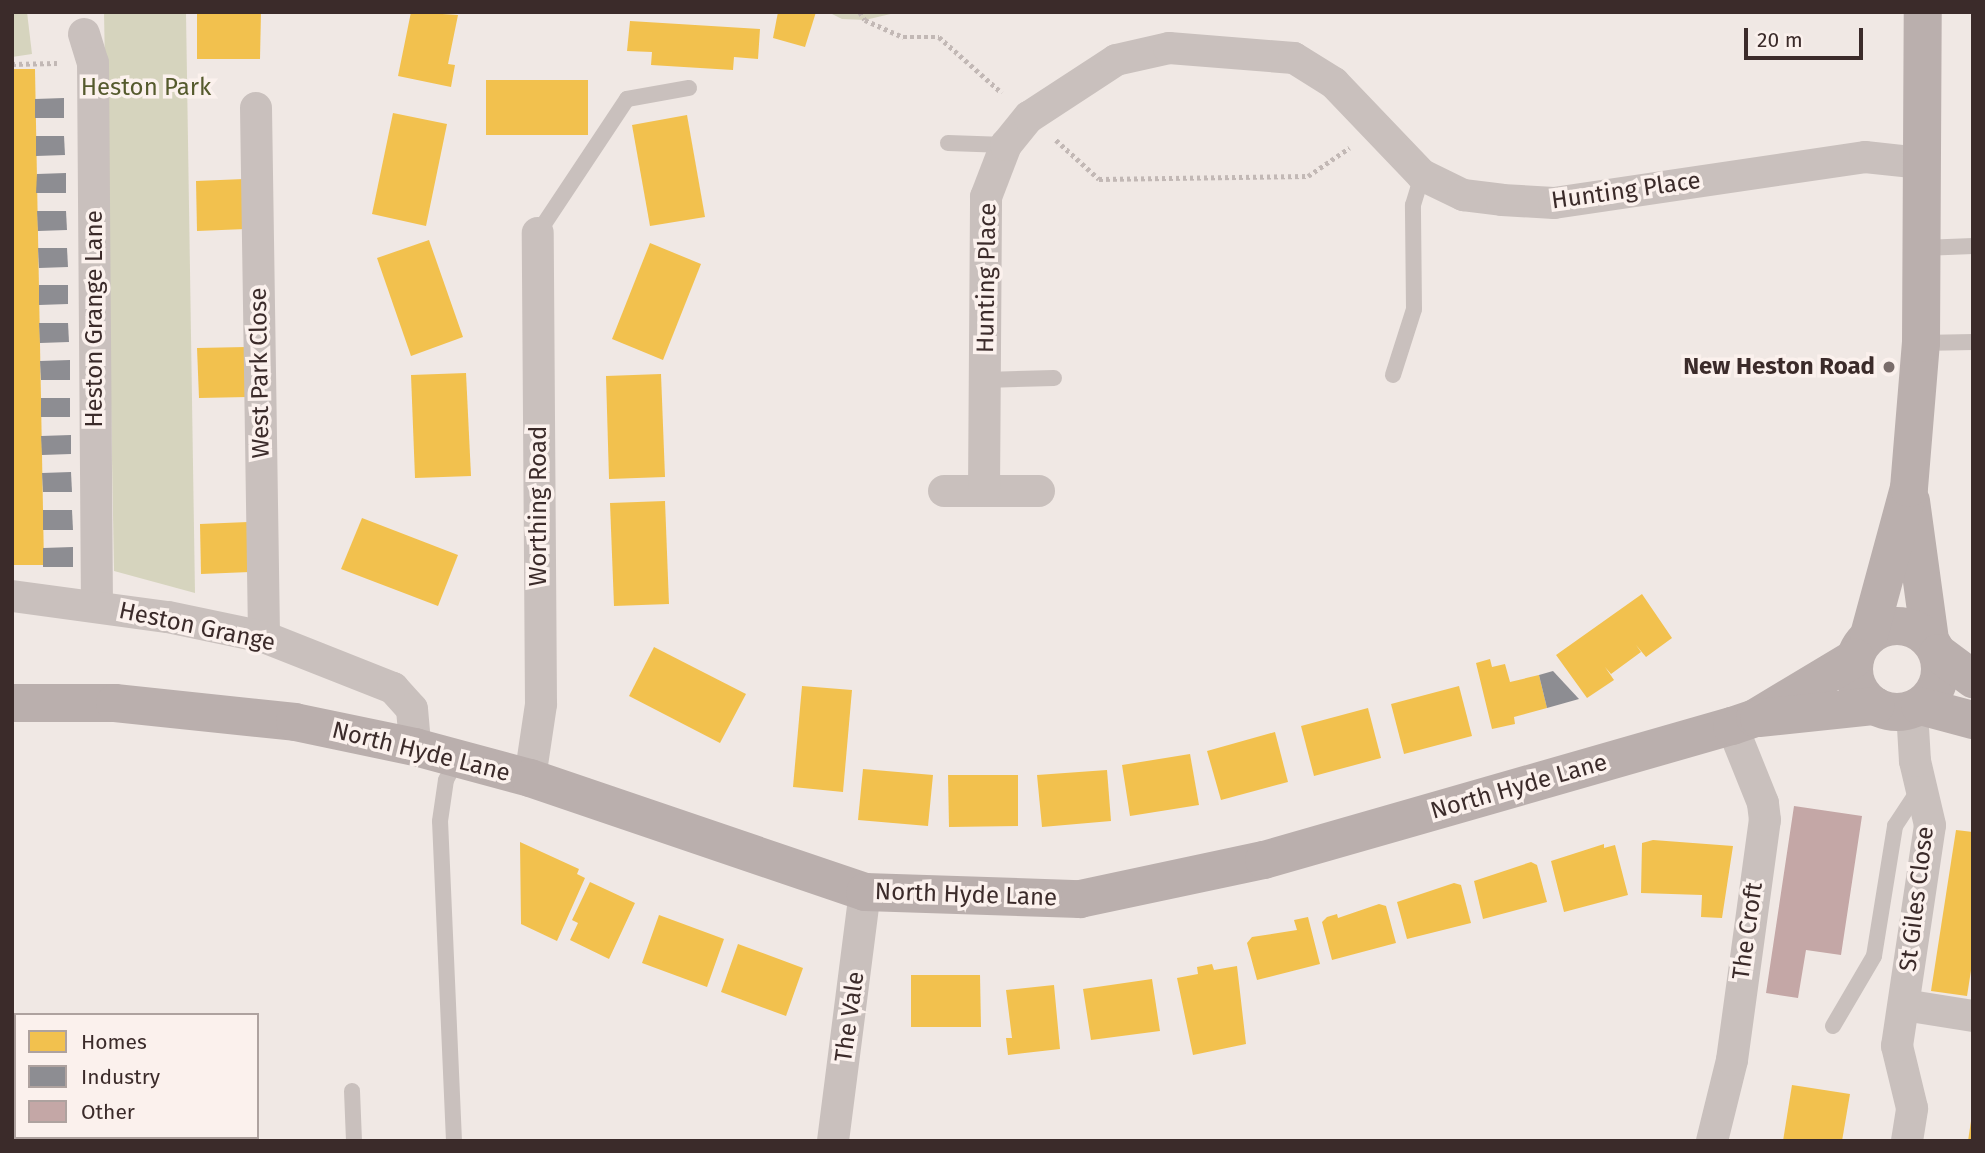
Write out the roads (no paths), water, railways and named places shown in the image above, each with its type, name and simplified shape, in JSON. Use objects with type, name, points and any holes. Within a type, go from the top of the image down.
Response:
[{"type":"street","points":[[1923,12],[1921,343],[1909,488],[1862,647],[1857,685],[1875,706],[1887,711],[1916,708],[1973,720]]},
{"type":"street","name":"Heston Grange Lane","points":[[84,34],[93,63],[97,606]]},
{"type":"street","name":"Hunting Place","points":[[984,491],[986,197],[1006,145],[1029,117],[1116,60],[1169,48],[1294,58],[1334,83],[1422,175],[1463,195],[1554,203],[1865,157],[1920,163]]},
{"type":"street","name":"West Park Close","points":[[256,108],[264,637]]},
{"type":"street","name":"Worthing Road","points":[[530,778],[541,704],[538,233]]},
{"type":"street","points":[[1909,488],[1939,683],[1916,708]]},
{"type":"street","points":[[944,491],[1039,491]]},
{"type":"street","name":"Heston Grange","points":[[12,596],[97,606],[264,637],[393,688],[412,709],[415,747]]},
{"type":"street","points":[[1862,647],[1895,625],[1920,631],[1934,647],[1973,679]]},
{"type":"street","name":"North Hyde Lane","points":[[1744,722],[1862,647]]},
{"type":"street","name":"North Hyde Lane","points":[[12,702],[115,703],[295,722],[415,747],[530,778],[865,892],[1080,899],[1264,860],[1744,722],[1875,706]]},
{"type":"street","name":"St Giles Close","points":[[1907,1141],[1912,1108],[1897,1046],[1930,825],[1921,786],[1916,708]]},
{"type":"street","name":"The Croft","points":[[1712,1141],[1732,1060],[1765,820],[1744,722]]},
{"type":"street","name":"The Vale","points":[[833,1141],[865,892]]},
{"type":"street","name":"St Giles Close","points":[[1904,1005],[1973,1016]]},
{"type":"lane","points":[[538,233],[627,99],[689,88]]},
{"type":"lane","points":[[948,142],[1006,145]]},
{"type":"lane","points":[[1392,375],[1414,309],[1413,205],[1422,175]]},
{"type":"lane","points":[[1923,248],[1973,246]]},
{"type":"lane","points":[[1921,343],[1973,342]]},
{"type":"lane","points":[[985,380],[1054,378]]},
{"type":"lane","points":[[454,1141],[440,821],[446,780],[458,757]]},
{"type":"lane","points":[[1833,1026],[1874,956],[1895,826],[1921,786]]},
{"type":"lane","points":[[352,1091],[354,1141]]},
{"type":"place","name":"New Heston Road","points":[[1889,367]]},
{"type":"park label","name":"Heston Park","points":[[146,88]]}]
